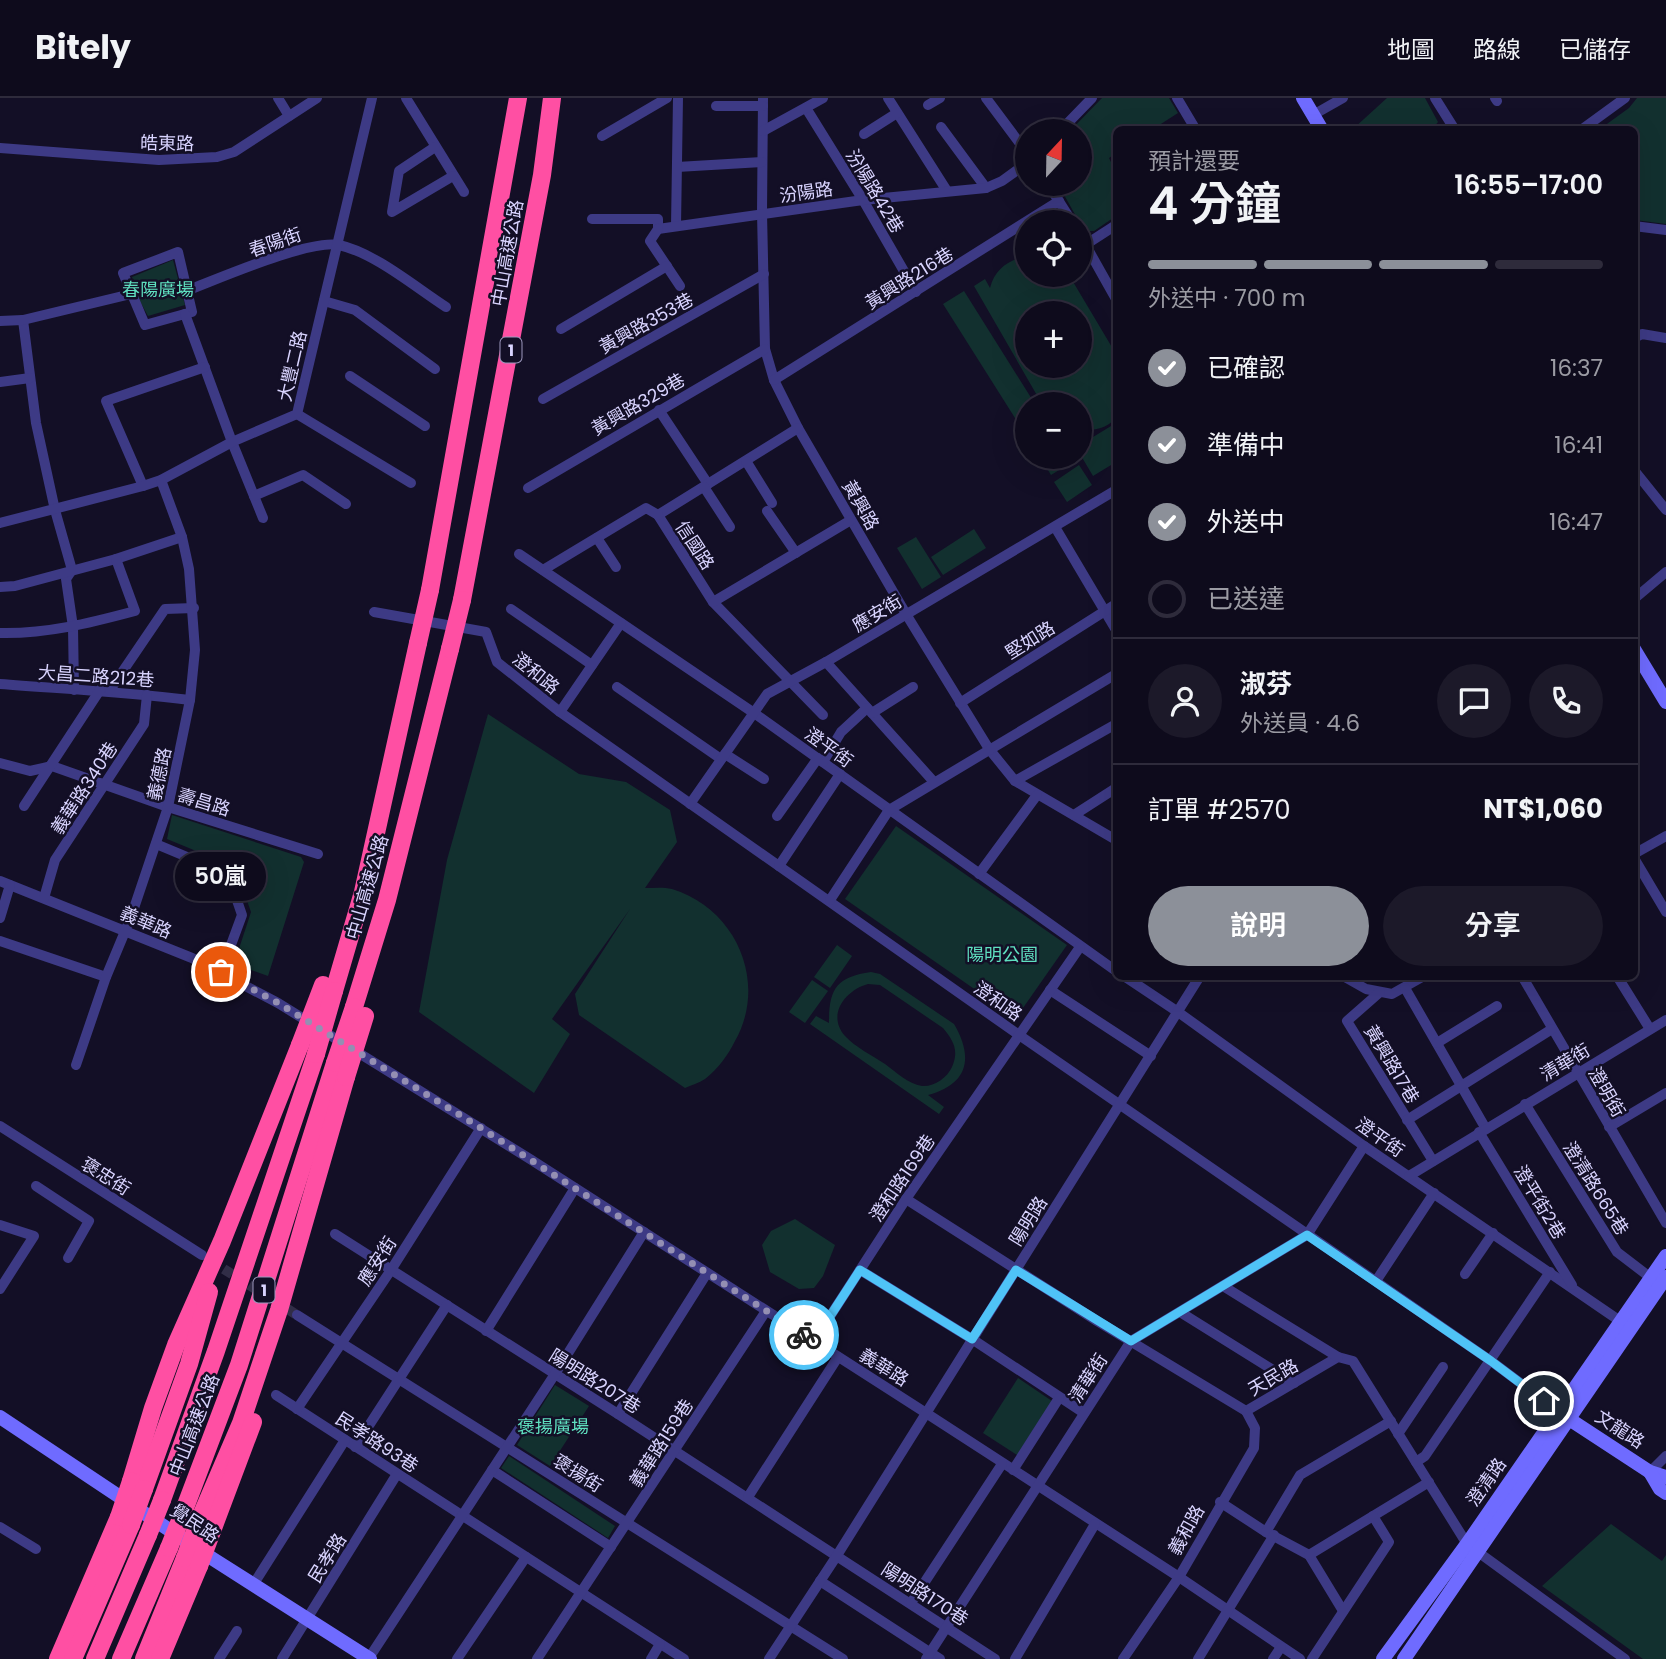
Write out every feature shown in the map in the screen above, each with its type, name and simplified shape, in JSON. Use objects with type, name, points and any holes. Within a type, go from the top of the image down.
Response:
[{"type":"highway","name":"中山高速公路","points":[[95,1659],[162,1500],[216,1351],[308,1050],[363,892],[430,590],[519,98]]},
{"type":"highway","name":"中山高速公路","points":[[121,1659],[169,1548],[239,1365],[359,1011],[462,600],[537,202],[552,98]]},
{"type":"highway","points":[[73,1659],[138,1485],[153,1408],[176,1345],[308,1050]]},
{"type":"highway","points":[[160,1659],[205,1527],[252,1427],[288,1313],[341,1070]]},
{"type":"highway","points":[[58,1659],[125,1521]]},
{"type":"highway","points":[[144,1659],[192,1562]]},
{"type":"main road","points":[[1303,98],[1320,126]]},
{"type":"main road","points":[[1638,656],[1666,702]]},
{"type":"main road","name":"澄清路","points":[[1404,1659],[1472,1549],[1659,1277],[1666,1256]]},
{"type":"main road","name":"澄清路","points":[[1563,1415],[1620,1321],[1659,1277]]},
{"type":"main road","name":"文龍路","points":[[1563,1415],[1650,1472],[1666,1477]]},
{"type":"main road","name":"覺民路","points":[[0,1417],[253,1585],[370,1659]]},
{"type":"main road","name":"文龍路","points":[[1650,1472],[1660,1489],[1666,1493]]},
{"type":"main road","name":"澄清路","points":[[1383,1659],[1472,1549]]},
{"type":"street","points":[[278,98],[289,116]]},
{"type":"street","name":"皓東路","points":[[0,148],[159,160],[217,158],[234,152],[317,98]]},
{"type":"street","name":"大豐二路","points":[[0,523],[160,480],[232,442],[297,414],[372,98]]},
{"type":"street","points":[[406,98],[464,192]]},
{"type":"street","points":[[602,136],[667,98]]},
{"type":"street","points":[[676,226],[678,98]]},
{"type":"street","points":[[763,131],[823,98]]},
{"type":"street","points":[[888,98],[947,191]]},
{"type":"street","points":[[928,106],[940,98]]},
{"type":"street","points":[[986,98],[1015,137]]},
{"type":"street","points":[[1072,119],[1092,98]]},
{"type":"street","points":[[1177,98],[1194,126]]},
{"type":"street","points":[[1313,114],[1343,98]]},
{"type":"street","points":[[1435,98],[1452,126]]},
{"type":"street","points":[[1586,126],[1625,98]]},
{"type":"street","points":[[716,106],[763,102]]},
{"type":"street","name":"黃興路","points":[[763,102],[765,349],[774,380],[905,614],[989,749],[1015,781],[1113,838]]},
{"type":"street","name":"汾陽路42巷","points":[[806,108],[916,292]]},
{"type":"street","points":[[864,134],[897,113]]},
{"type":"street","points":[[941,127],[986,188]]},
{"type":"street","points":[[435,147],[399,171],[392,212],[453,176]]},
{"type":"street","points":[[677,167],[762,162]]},
{"type":"street","name":"汾陽路","points":[[658,229],[863,200],[986,188],[1015,172]]},
{"type":"street","points":[[1056,196],[1065,210]]},
{"type":"street","name":"黃興路216巷","points":[[774,380],[1059,201]]},
{"type":"street","points":[[593,219],[658,219],[658,229],[650,241],[680,286]]},
{"type":"street","points":[[1092,236],[1113,226]]},
{"type":"street","points":[[1638,226],[1666,230]]},
{"type":"street","points":[[338,244],[366,255],[446,307]]},
{"type":"street","name":"春陽街","points":[[186,290],[310,246],[338,244]]},
{"type":"street","points":[[178,253],[186,290],[192,312],[145,324],[123,273],[178,253]]},
{"type":"street","points":[[1092,256],[1113,294]]},
{"type":"street","points":[[561,329],[667,266]]},
{"type":"street","name":"黃興路353巷","points":[[543,399],[764,274]]},
{"type":"street","points":[[0,321],[23,320],[131,294]]},
{"type":"street","points":[[324,301],[355,310],[435,369]]},
{"type":"street","points":[[185,314],[263,518]]},
{"type":"street","points":[[23,320],[36,423],[55,510],[72,570],[66,579],[73,627],[74,690]]},
{"type":"street","points":[[1638,336],[1642,334],[1666,338]]},
{"type":"street","name":"黃興路329巷","points":[[528,488],[765,349]]},
{"type":"street","points":[[143,486],[106,401],[205,367]]},
{"type":"street","points":[[350,376],[425,426]]},
{"type":"street","points":[[0,382],[30,378]]},
{"type":"street","points":[[659,410],[730,527]]},
{"type":"street","points":[[297,414],[411,483]]},
{"type":"street","name":"信國路","points":[[799,428],[658,516],[713,602],[823,715]]},
{"type":"street","points":[[746,461],[796,554]]},
{"type":"street","points":[[254,496],[303,475],[346,504]]},
{"type":"street","points":[[1638,475],[1666,510]]},
{"type":"street","name":"義德路","points":[[76,1065],[168,807],[190,701],[195,650],[194,608],[182,537],[160,480]]},
{"type":"street","name":"應安街","points":[[690,804],[767,694],[827,662],[1113,492]]},
{"type":"street","points":[[543,570],[646,509],[658,516]]},
{"type":"street","points":[[713,602],[851,520]]},
{"type":"street","points":[[1055,527],[1113,625]]},
{"type":"street","points":[[0,587],[15,586],[116,559],[182,537]]},
{"type":"street","points":[[597,538],[616,566]]},
{"type":"street","name":"澄平街","points":[[519,554],[754,713],[1113,969]]},
{"type":"street","points":[[0,633],[73,627],[135,611],[116,559]]},
{"type":"street","points":[[1638,596],[1666,572]]},
{"type":"street","name":"堅如路","points":[[960,704],[1113,606]]},
{"type":"street","points":[[24,806],[164,609],[194,608]]},
{"type":"street","points":[[511,609],[592,665]]},
{"type":"street","name":"澄和路","points":[[374,612],[485,632],[497,662],[560,712],[1019,1035],[1491,1361],[1563,1415]]},
{"type":"street","points":[[560,712],[621,623]]},
{"type":"street","points":[[827,662],[934,782]]},
{"type":"street","points":[[830,900],[890,810],[1113,676]]},
{"type":"street","name":"大昌二路212巷","points":[[0,684],[105,690],[190,701]]},
{"type":"street","points":[[617,687],[723,757],[764,779]]},
{"type":"street","points":[[777,816],[841,732],[870,710],[913,688]]},
{"type":"street","name":"義華路340巷","points":[[44,898],[55,860],[144,724],[147,695]]},
{"type":"street","points":[[1015,781],[1113,726]]},
{"type":"street","name":"壽昌路","points":[[0,763],[30,771],[52,766],[168,807],[318,854]]},
{"type":"street","points":[[779,866],[840,774]]},
{"type":"street","points":[[1074,815],[1113,790]]},
{"type":"street","points":[[979,874],[1037,795]]},
{"type":"street","points":[[1638,853],[1666,835]]},
{"type":"street","points":[[156,844],[228,874],[242,915],[221,972]]},
{"type":"street","points":[[1638,863],[1666,912]]},
{"type":"street","points":[[0,918],[5,883]]},
{"type":"street","name":"義華路","points":[[5,883],[126,930],[221,972],[278,1003],[481,1128],[814,1341],[1179,1577],[1300,1659]]},
{"type":"street","points":[[0,941],[106,977]]},
{"type":"street","name":"澄和路169巷","points":[[814,1341],[905,1199],[1080,947]]},
{"type":"street","name":"澄平街","points":[[1130,980],[1364,1146],[1620,1321]]},
{"type":"street","name":"陽明路","points":[[769,1659],[836,1557],[1198,980]]},
{"type":"street","points":[[1350,980],[1366,989],[1392,994],[1418,980]]},
{"type":"street","name":"澄明街","points":[[1524,980],[1666,1223]]},
{"type":"street","points":[[1619,980],[1650,1029]]},
{"type":"street","name":"澄平街2巷","points":[[1405,988],[1462,1086],[1483,1131],[1574,1288]]},
{"type":"street","points":[[1050,990],[1150,1056]]},
{"type":"street","name":"黃興路17巷","points":[[1380,992],[1347,1021],[1433,1161]]},
{"type":"street","points":[[1437,1043],[1497,1006]]},
{"type":"street","name":"清華街","points":[[1409,1176],[1666,1020]]},
{"type":"street","points":[[1407,1120],[1552,1029]]},
{"type":"street","points":[[1609,1127],[1666,1093]]},
{"type":"street","name":"澄清路665巷","points":[[1525,1104],[1617,1252],[1659,1277]]},
{"type":"street","name":"褒忠街","points":[[0,1126],[199,1253]]},
{"type":"street","name":"應安街","points":[[297,1409],[391,1270],[481,1128]]},
{"type":"street","name":"清華街","points":[[932,1657],[947,1627],[1131,1341],[1307,1235],[1364,1146]]},
{"type":"street","points":[[36,1186],[89,1221],[68,1258]]},
{"type":"street","points":[[486,1331],[575,1188]]},
{"type":"street","points":[[1376,1282],[1434,1193]]},
{"type":"street","name":"天民路","points":[[905,1199],[1246,1411],[1338,1357]]},
{"type":"street","points":[[0,1225],[34,1236],[0,1289]]},
{"type":"street","points":[[370,1659],[644,1232]]},
{"type":"street","points":[[1465,1273],[1493,1233]]},
{"type":"street","name":"陽明路207巷","points":[[335,1234],[748,1497],[836,1557]]},
{"type":"street","points":[[860,1270],[972,1339],[1084,1413]]},
{"type":"street","points":[[1416,1462],[1425,1456],[1550,1272]]},
{"type":"street","points":[[618,1414],[707,1273]]},
{"type":"street","points":[[1223,1286],[1338,1357],[1353,1361],[1472,1549],[1625,1659]]},
{"type":"street","points":[[355,1447],[447,1305]]},
{"type":"street","name":"義華路159巷","points":[[537,1659],[766,1311]]},
{"type":"street","points":[[1180,1312],[1294,1383]]},
{"type":"street","name":"褒揚街","points":[[288,1313],[342,1343],[843,1659]]},
{"type":"street","points":[[748,1497],[838,1357]]},
{"type":"street","points":[[1398,1434],[1443,1367]]},
{"type":"street","name":"民孝路93巷","points":[[276,1395],[684,1659]]},
{"type":"street","points":[[1013,1470],[1059,1398]]},
{"type":"street","name":"義和路","points":[[1123,1659],[1179,1577],[1220,1502],[1254,1448],[1255,1429],[1246,1411]]},
{"type":"street","points":[[1198,1659],[1228,1612],[1300,1475],[1391,1421]]},
{"type":"street","points":[[253,1585],[345,1440]]},
{"type":"street","points":[[1650,1472],[1666,1456]]},
{"type":"street","points":[[911,1603],[1002,1464]]},
{"type":"street","points":[[492,1470],[611,1548]]},
{"type":"street","name":"民孝路","points":[[282,1659],[397,1474]]},
{"type":"street","points":[[1309,1555],[1429,1482]]},
{"type":"street","points":[[1220,1502],[1309,1555],[1343,1611]]},
{"type":"street","points":[[1312,1659],[1389,1542],[1373,1516]]},
{"type":"street","points":[[1015,1659],[1095,1524]]},
{"type":"street","points":[[0,1527],[36,1549]]},
{"type":"street","points":[[457,1659],[526,1557]]},
{"type":"street","name":"陽明路170巷","points":[[836,1557],[995,1659]]},
{"type":"street","points":[[820,1581],[932,1657]]},
{"type":"street","points":[[219,1659],[237,1631]]},
{"type":"street","points":[[651,1659],[660,1644]]},
{"type":"street","points":[[1273,1659],[1280,1647]]},
{"type":"green space","points":[[1102,98],[1169,98],[1178,113],[1158,126],[1113,126],[1113,155],[1109,158],[1113,166],[1113,218],[1092,231],[1092,210],[1073,210],[1065,196],[1092,196],[1092,119],[1082,119]]},
{"type":"green space","points":[[1387,98],[1425,98],[1438,122],[1435,126],[1356,126]]},
{"type":"green space","points":[[1637,98],[1666,98],[1666,224],[1638,220],[1638,126],[1604,126],[1629,108]]},
{"type":"green space","name":"春陽廣場","points":[[173,260],[185,305],[148,316],[135,292],[132,277]]},
{"type":"green space","points":[[1015,260],[1015,287],[1076,287],[1084,301],[1015,301],[1015,357],[974,286],[985,279],[990,288],[999,271]]},
{"type":"green space","points":[[964,291],[1015,372],[1015,378],[1019,378],[1027,392],[1015,392],[1015,418],[943,304]]},
{"type":"green space","points":[[1092,314],[1113,349],[1113,421],[1104,427],[1092,429],[1092,392],[1035,392],[1027,378],[1092,378]]},
{"type":"green space","points":[[1113,425],[1113,464],[1093,476],[1089,469],[1092,469],[1092,438]]},
{"type":"green space","points":[[1047,469],[1061,469],[1051,475]]},
{"type":"green space","points":[[1073,469],[1082,469],[1092,485],[1067,502],[1054,482]]},
{"type":"green space","points":[[974,529],[986,548],[943,575],[931,557]]},
{"type":"green space","points":[[916,537],[941,577],[922,589],[897,548]]},
{"type":"green space","points":[[488,714],[579,774],[626,782],[670,810],[677,842],[645,888],[672,889],[695,899],[714,913],[729,931],[740,951],[747,973],[748,996],[744,1019],[735,1041],[726,1057],[703,1080],[685,1088],[579,1015],[575,994],[630,909],[552,1019],[570,1034],[534,1093],[419,1012],[447,860]]},
{"type":"green space","points":[[172,815],[301,857],[304,862],[268,976],[234,964],[251,912],[235,867],[167,839]]},
{"type":"green space","name":"陽明公園","points":[[896,826],[1067,945],[1016,1018],[845,899]]},
{"type":"green space","points":[[837,945],[852,956],[830,988],[814,977]]},
{"type":"green space","points":[[859,974],[880,974],[954,1024],[964,1048],[964,1068],[952,1084],[928,1095],[944,1107],[939,1114],[810,1024],[816,1016],[829,1023],[833,993],[842,981]],"holes":[[[868,984],[880,985],[943,1028],[950,1037],[955,1051],[954,1061],[950,1071],[940,1081],[927,1086],[912,1083],[845,1036],[837,1019],[841,1004],[860,987]]]},
{"type":"green space","points":[[812,980],[828,991],[805,1023],[789,1012]]},
{"type":"green space","points":[[795,1219],[835,1245],[823,1276],[814,1288],[799,1289],[770,1272],[762,1245],[771,1231]]},
{"type":"green space","points":[[1018,1378],[1052,1401],[1017,1455],[983,1433]]},
{"type":"green space","name":"褒揚廣場","points":[[555,1385],[589,1406],[550,1466],[517,1445]]},
{"type":"green space","points":[[509,1456],[615,1526],[608,1538],[501,1468]]},
{"type":"green space","points":[[1611,1524],[1662,1561],[1666,1555],[1666,1659],[1643,1659],[1542,1586]]},
{"type":"tunnel","points":[[211,1261],[297,1315]]},
{"type":"way so far","points":[[221,972],[278,1003],[473,1123],[804,1335]]},
{"type":"place","name":"50嵐","points":[[221,972]]},
{"type":"route","points":[[804,1335],[814,1341],[860,1270],[972,1339],[1016,1270],[1131,1341],[1307,1235],[1491,1361],[1544,1401]]}]
